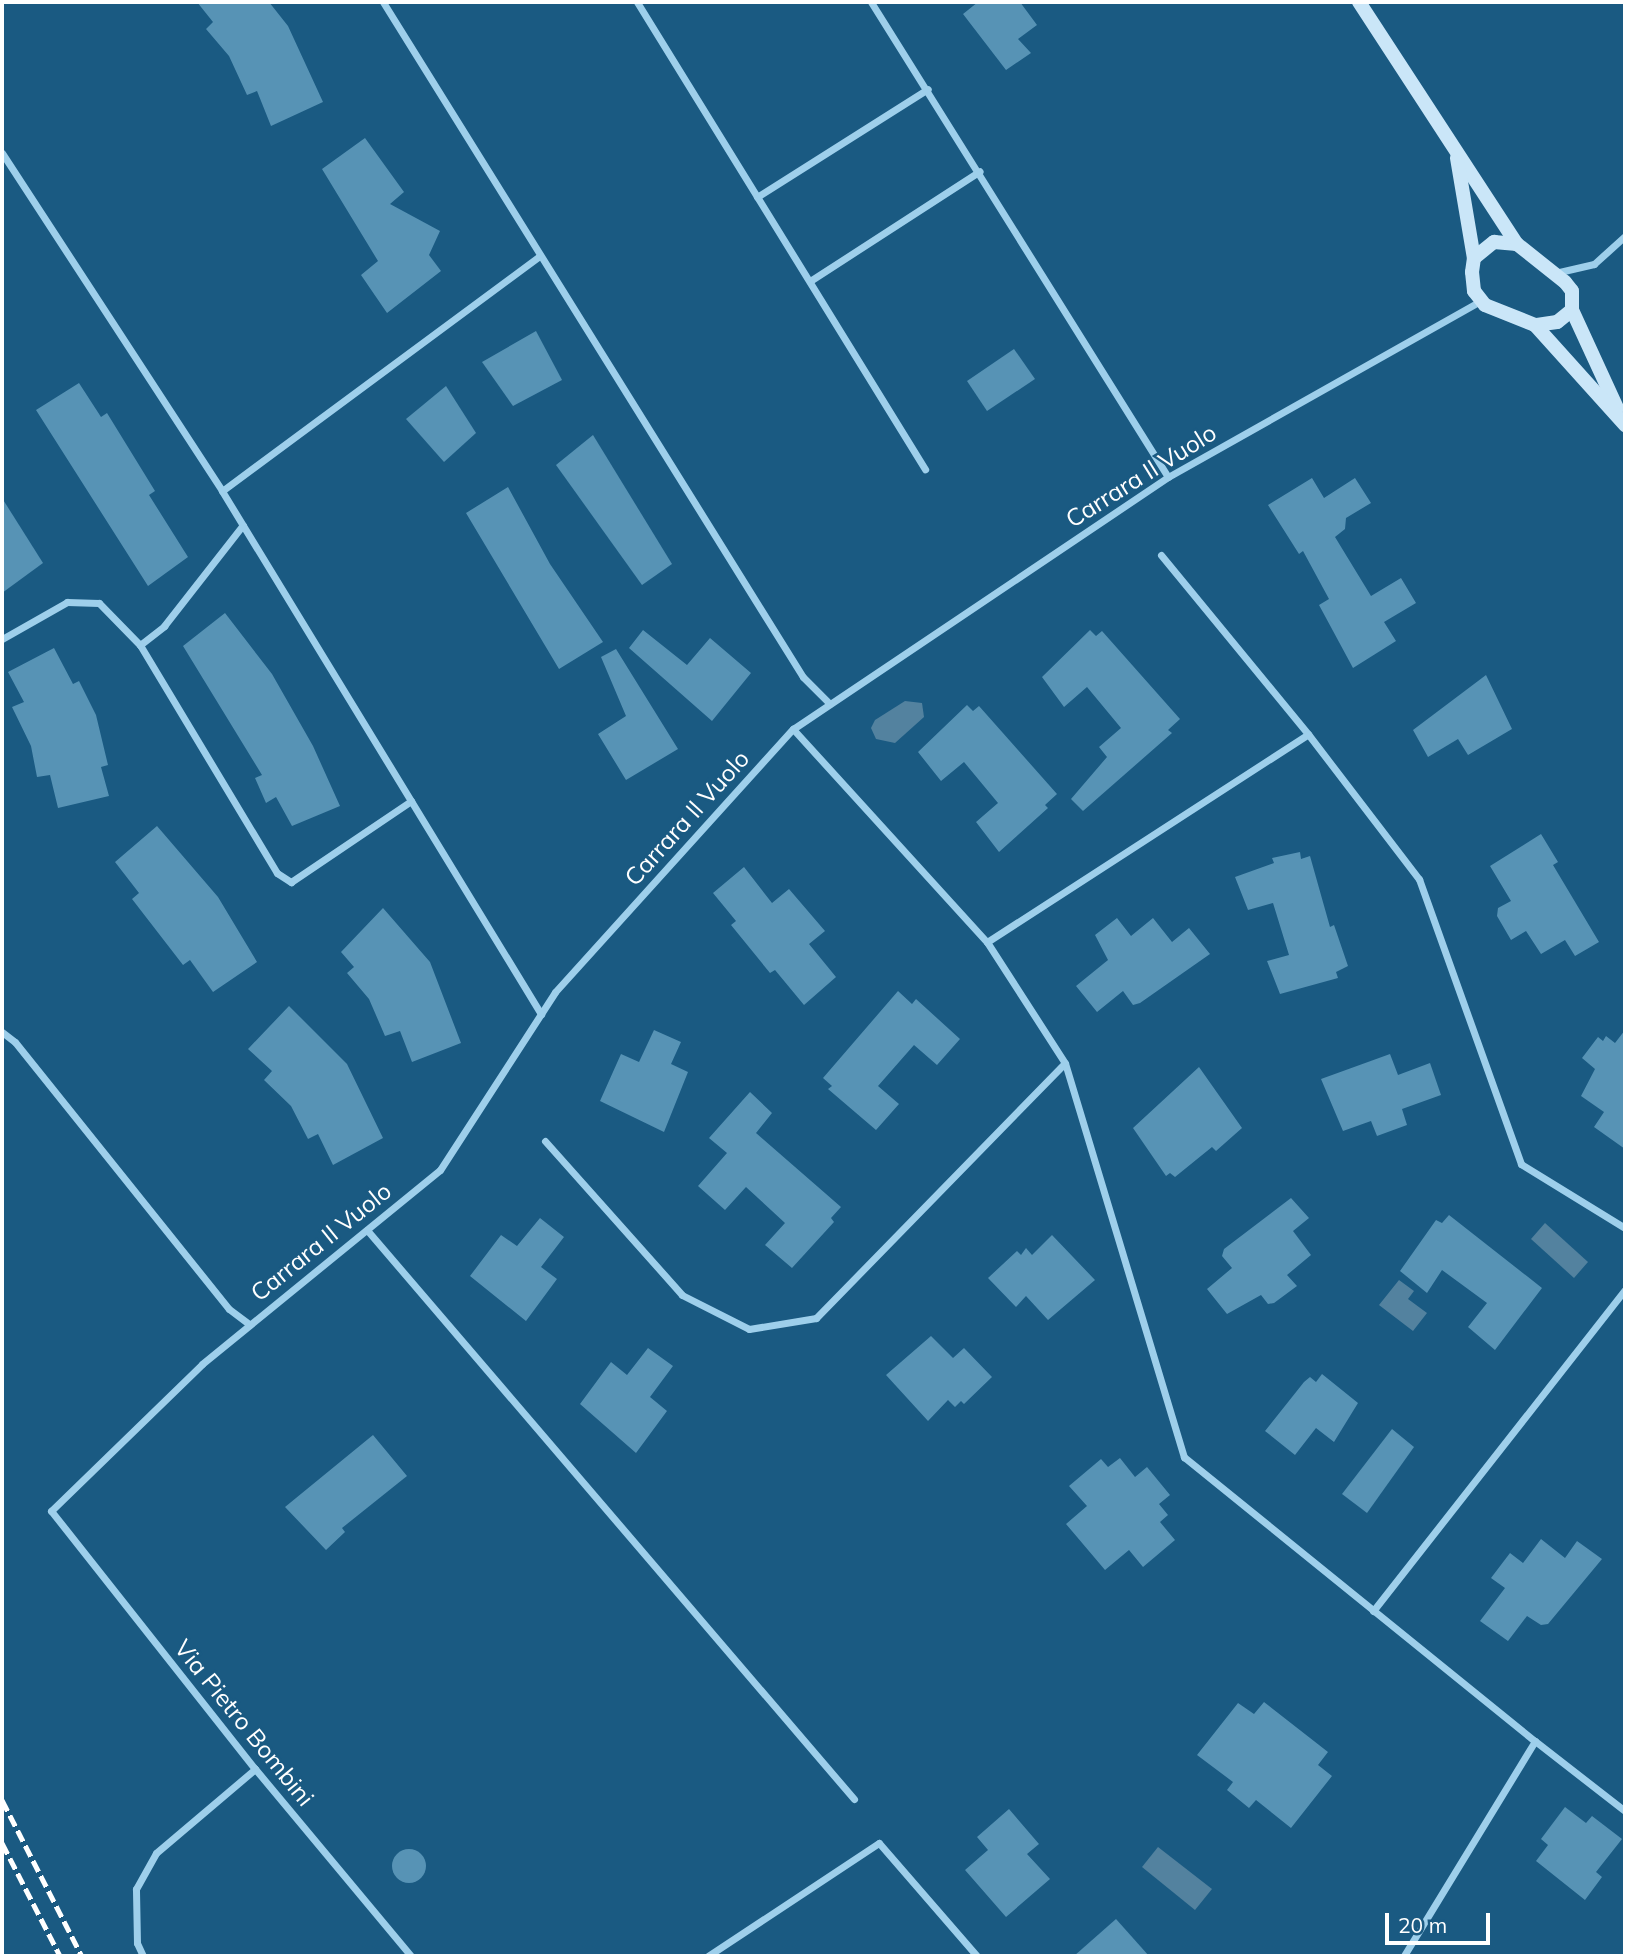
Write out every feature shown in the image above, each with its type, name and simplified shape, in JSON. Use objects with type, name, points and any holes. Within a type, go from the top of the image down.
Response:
[{"type":"main road","points":[[1359,2],[1517,244],[1555,273],[1572,291],[1573,310],[1623,422]]},
{"type":"main road","points":[[1456,153],[1474,258],[1472,272],[1480,301],[1509,318],[1535,325],[1557,322],[1573,310]]},
{"type":"main road","points":[[1474,258],[1494,242],[1517,244]]},
{"type":"main road","points":[[1535,325],[1623,422]]},
{"type":"street","points":[[383,2],[538,257],[803,677],[830,704]]},
{"type":"street","points":[[637,2],[925,469]]},
{"type":"street","points":[[871,2],[980,171],[1168,477]]},
{"type":"street","points":[[757,197],[928,89]]},
{"type":"street","points":[[2,153],[222,491],[541,1014]]},
{"type":"street","points":[[810,281],[980,171]]},
{"type":"street","points":[[1555,273],[1594,264],[1625,236]]},
{"type":"street","points":[[222,491],[538,257]]},
{"type":"street","name":"Carrara Il Vuolo","points":[[51,1511],[202,1364],[440,1170],[555,992],[793,729],[1168,477],[1480,301]]},
{"type":"street","points":[[141,645],[164,626],[243,525]]},
{"type":"street","points":[[1161,555],[1308,734],[1419,879],[1521,1164],[1625,1228]]},
{"type":"street","points":[[2,639],[66,602],[99,603],[141,645],[276,873],[290,882],[411,801]]},
{"type":"street","points":[[793,729],[987,942],[1065,1063],[1184,1457],[1625,1811]]},
{"type":"street","points":[[987,942],[1308,734]]},
{"type":"street","points":[[2,1032],[15,1042],[229,1309],[250,1325]]},
{"type":"street","points":[[545,1141],[682,1295],[749,1329],[816,1318],[1065,1063]]},
{"type":"street","points":[[367,1230],[854,1799]]},
{"type":"street","points":[[1373,1611],[1625,1290]]},
{"type":"street","name":"Via Pietro Bombini","points":[[51,1511],[254,1769],[411,1956]]},
{"type":"street","points":[[1404,1956],[1535,1741]]},
{"type":"street","points":[[143,1956],[137,1943],[136,1889],[156,1853],[254,1769]]},
{"type":"street","points":[[708,1956],[879,1843],[977,1956]]},
{"type":"water","points":[[905,701],[922,703],[924,717],[895,743],[876,739],[871,728],[875,720]]},
{"type":"water","points":[[1545,1223],[1588,1262],[1574,1278],[1531,1239]]},
{"type":"water","points":[[1399,1280],[1414,1291],[1408,1299],[1427,1313],[1413,1331],[1379,1305]]},
{"type":"water","points":[[1158,1847],[1212,1889],[1195,1910],[1142,1867]]},
{"type":"building","points":[[197,2],[269,2],[288,26],[323,102],[271,126],[257,91],[247,95],[229,56],[206,29],[213,22]]},
{"type":"building","points":[[978,2],[1020,2],[1037,25],[1018,39],[1031,53],[1006,70],[963,14]]},
{"type":"building","points":[[365,138],[404,192],[390,204],[440,231],[429,255],[441,271],[387,313],[361,275],[378,261],[322,169]]},
{"type":"building","points":[[536,331],[562,380],[513,406],[482,362]]},
{"type":"building","points":[[1014,349],[1035,379],[987,411],[967,381]]},
{"type":"building","points":[[79,383],[101,417],[107,413],[155,491],[149,495],[188,557],[148,586],[36,410]]},
{"type":"building","points":[[446,386],[476,433],[444,462],[406,419]]},
{"type":"building","points":[[593,435],[672,564],[642,585],[556,465]]},
{"type":"building","points":[[1312,478],[1324,498],[1355,478],[1371,503],[1346,518],[1345,529],[1335,537],[1371,596],[1401,578],[1416,603],[1384,622],[1396,641],[1353,668],[1319,605],[1329,599],[1303,551],[1299,554],[1268,505]]},
{"type":"building","points":[[508,487],[550,564],[603,642],[559,669],[466,513]]},
{"type":"building","points":[[2,498],[43,563],[2,593]]},
{"type":"building","points":[[225,613],[272,674],[313,746],[340,806],[292,826],[276,797],[266,803],[255,778],[262,775],[183,646]]},
{"type":"building","points":[[643,630],[687,665],[710,638],[751,673],[712,721],[629,648]]},
{"type":"building","points":[[1090,630],[1096,636],[1102,631],[1180,719],[1168,730],[1172,733],[1083,811],[1071,799],[1107,757],[1099,747],[1121,728],[1087,687],[1064,707],[1042,677]]},
{"type":"building","points":[[54,648],[73,684],[79,681],[96,715],[108,765],[101,767],[109,796],[58,808],[50,775],[37,777],[31,746],[12,707],[24,702],[8,672]]},
{"type":"building","points":[[616,649],[678,749],[626,780],[598,734],[626,716],[601,657]]},
{"type":"building","points":[[1486,675],[1512,729],[1468,755],[1458,739],[1428,757],[1413,730]]},
{"type":"building","points":[[967,705],[973,711],[979,706],[1057,794],[1045,805],[1048,808],[999,852],[976,822],[998,803],[964,762],[941,781],[918,752]]},
{"type":"building","points":[[157,826],[218,897],[257,962],[213,992],[190,960],[183,965],[132,899],[139,893],[115,862]]},
{"type":"building","points":[[1541,834],[1558,862],[1553,865],[1599,942],[1575,956],[1565,940],[1541,954],[1526,931],[1511,940],[1497,916],[1498,908],[1511,901],[1490,866]]},
{"type":"building","points":[[1300,852],[1301,859],[1310,856],[1330,927],[1334,925],[1348,966],[1336,972],[1338,978],[1280,994],[1267,961],[1289,955],[1273,903],[1248,910],[1235,877],[1274,863],[1272,858]]},
{"type":"building","points":[[744,867],[772,903],[789,889],[825,931],[809,944],[836,977],[804,1005],[775,970],[770,973],[731,925],[736,921],[713,893]]},
{"type":"building","points":[[383,908],[430,962],[461,1043],[412,1062],[400,1031],[385,1036],[369,999],[347,973],[354,967],[341,952]]},
{"type":"building","points":[[1117,918],[1131,936],[1153,918],[1172,942],[1189,928],[1210,954],[1140,1003],[1133,1005],[1123,991],[1097,1012],[1076,986],[1108,960],[1095,935]]},
{"type":"building","points":[[898,991],[912,1004],[916,999],[960,1039],[937,1065],[914,1045],[878,1086],[899,1104],[876,1130],[828,1089],[832,1086],[823,1078]]},
{"type":"building","points":[[289,1006],[347,1064],[383,1138],[333,1165],[318,1134],[308,1139],[291,1106],[264,1080],[272,1071],[248,1049]]},
{"type":"building","points":[[654,1030],[681,1042],[671,1064],[688,1072],[664,1132],[600,1101],[621,1054],[639,1062]]},
{"type":"building","points":[[1625,1030],[1625,1149],[1594,1127],[1604,1112],[1581,1096],[1595,1069],[1582,1058],[1598,1037],[1603,1041],[1606,1036],[1615,1043]]},
{"type":"building","points":[[1390,1054],[1398,1075],[1430,1063],[1441,1095],[1402,1109],[1407,1125],[1377,1136],[1371,1121],[1343,1131],[1321,1079]]},
{"type":"building","points":[[1199,1067],[1242,1128],[1216,1151],[1212,1147],[1175,1177],[1170,1173],[1166,1176],[1133,1128]]},
{"type":"building","points":[[750,1092],[772,1113],[756,1133],[841,1207],[831,1218],[834,1222],[792,1268],[765,1245],[785,1223],[746,1187],[725,1210],[698,1186],[727,1153],[709,1138]]},
{"type":"building","points":[[1291,1198],[1309,1218],[1293,1231],[1311,1255],[1287,1275],[1297,1286],[1274,1303],[1268,1304],[1261,1295],[1227,1314],[1207,1289],[1232,1268],[1222,1256],[1224,1249]]},
{"type":"building","points":[[1449,1215],[1542,1288],[1495,1350],[1468,1327],[1487,1303],[1442,1270],[1427,1293],[1400,1271],[1436,1220],[1442,1223]]},
{"type":"building","points":[[540,1218],[564,1237],[541,1267],[557,1279],[526,1321],[470,1276],[501,1235],[517,1246]]},
{"type":"building","points":[[1052,1235],[1095,1280],[1048,1320],[1026,1296],[1016,1307],[988,1278],[1017,1251],[1021,1255],[1026,1248],[1032,1255]]},
{"type":"building","points":[[931,1336],[953,1358],[964,1348],[992,1377],[964,1404],[961,1401],[955,1407],[948,1400],[928,1421],[886,1375]]},
{"type":"building","points":[[648,1348],[673,1366],[650,1397],[667,1411],[636,1453],[580,1404],[611,1362],[627,1375]]},
{"type":"building","points":[[1322,1374],[1358,1403],[1334,1442],[1316,1428],[1295,1455],[1265,1431],[1304,1382],[1310,1377],[1316,1382]]},
{"type":"building","points":[[1392,1429],[1414,1447],[1367,1513],[1342,1494]]},
{"type":"building","points":[[373,1435],[407,1476],[342,1528],[345,1532],[326,1550],[285,1507]]},
{"type":"building","points":[[1120,1458],[1135,1477],[1147,1467],[1170,1495],[1159,1504],[1168,1515],[1160,1522],[1175,1540],[1143,1567],[1129,1550],[1105,1570],[1066,1524],[1087,1506],[1069,1486],[1101,1459],[1108,1467]]},
{"type":"building","points":[[1541,1539],[1565,1558],[1577,1541],[1602,1559],[1548,1624],[1541,1625],[1527,1616],[1508,1641],[1480,1621],[1505,1588],[1491,1578],[1510,1553],[1523,1563]]},
{"type":"building","points":[[1264,1702],[1328,1752],[1318,1765],[1332,1776],[1291,1828],[1256,1800],[1249,1808],[1227,1790],[1233,1782],[1197,1755],[1238,1703],[1254,1714]]},
{"type":"building","points":[[1565,1807],[1586,1823],[1592,1816],[1622,1839],[1596,1872],[1602,1877],[1585,1900],[1536,1861],[1548,1845],[1541,1839]]},
{"type":"building","points":[[1009,1809],[1039,1844],[1027,1854],[1050,1879],[1006,1917],[965,1870],[988,1850],[977,1837]]},
{"type":"building","points":[[409,1849],[421,1854],[426,1866],[421,1878],[409,1883],[397,1878],[392,1866],[397,1854]]},
{"type":"building","points":[[1116,1919],[1149,1956],[1074,1956]]},
{"type":"railway","points":[[2,1800],[82,1956]]},
{"type":"railway","points":[[2,1843],[60,1956]]}]
